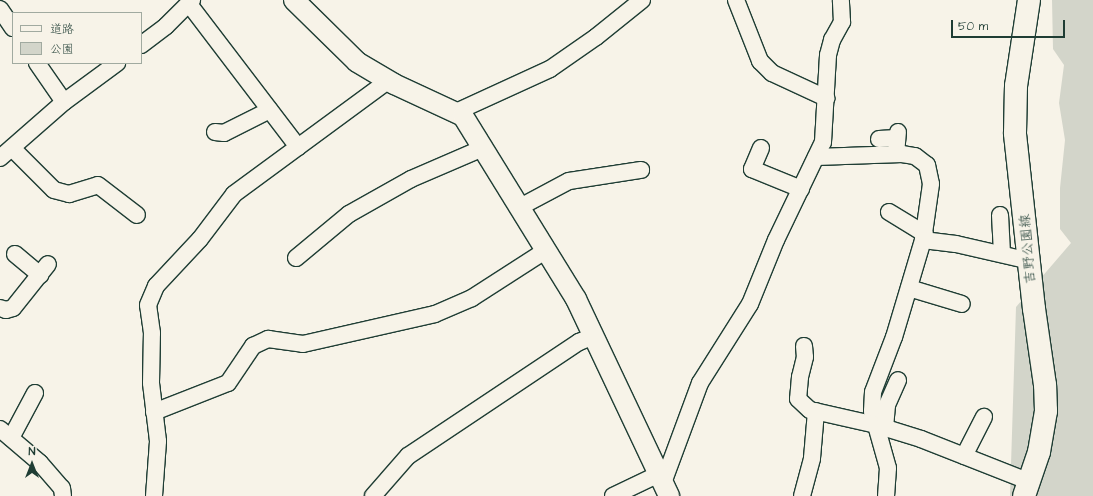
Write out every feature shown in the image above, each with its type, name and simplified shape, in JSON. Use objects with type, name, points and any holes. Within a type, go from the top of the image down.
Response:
[{"type":"main road","name":"吉野公園線","points":[[1027,489],[1046,411],[1045,385],[1034,309],[1015,114],[1016,86],[1029,0]]},
{"type":"street","points":[[294,0],[357,62],[388,80],[463,116],[520,207],[545,252],[576,299],[663,484]]},
{"type":"street","points":[[456,112],[550,69],[596,37],[642,0]]},
{"type":"street","points":[[736,0],[760,62],[772,73],[826,98]]},
{"type":"street","points":[[663,484],[700,383],[750,304],[823,142],[828,55],[832,40],[842,22],[840,0]]},
{"type":"street","points":[[142,44],[166,26],[190,2],[298,147]]},
{"type":"street","points":[[0,9],[12,27]]},
{"type":"street","points":[[38,64],[64,102]]},
{"type":"street","points":[[116,64],[64,102],[6,153],[54,190],[69,194],[98,185],[137,215]]},
{"type":"street","points":[[154,496],[158,441],[151,383],[152,333],[148,305],[156,286],[200,239],[234,194],[388,80]]},
{"type":"street","points":[[215,132],[224,133],[270,110]]},
{"type":"street","points":[[879,139],[897,141],[926,165],[931,184],[924,237],[909,288],[873,392],[872,411],[880,427],[888,468],[886,496]]},
{"type":"street","points":[[816,157],[897,141]]},
{"type":"street","points":[[296,258],[349,214],[410,179],[483,148]]},
{"type":"street","points":[[761,148],[752,169],[801,189]]},
{"type":"street","points":[[520,207],[568,181],[641,170]]},
{"type":"street","points":[[889,212],[924,237],[1030,261]]},
{"type":"street","points":[[1000,215],[1002,254]]},
{"type":"street","points":[[154,412],[228,383],[253,346],[268,339],[303,344],[435,314],[472,298],[545,252]]},
{"type":"street","points":[[0,308],[6,310],[14,308],[44,269],[15,254]]},
{"type":"street","points":[[909,288],[962,304]]},
{"type":"street","points":[[373,496],[408,456],[579,342],[594,336]]},
{"type":"street","points":[[804,346],[805,358],[800,377],[798,399],[810,410],[880,427],[964,456],[1027,489]]},
{"type":"street","points":[[880,427],[887,405],[898,380]]},
{"type":"street","points":[[34,393],[5,434],[40,463],[62,488],[63,496]]},
{"type":"street","points":[[802,496],[812,458],[816,411]]},
{"type":"street","points":[[964,456],[984,417]]},
{"type":"street","points":[[613,496],[663,484]]},
{"type":"green space","points":[[1052,0],[1093,0],[1093,496],[1010,496],[1016,307],[1071,243],[1060,229],[1060,188],[1065,140],[1059,103],[1064,65],[1053,49]]}]
